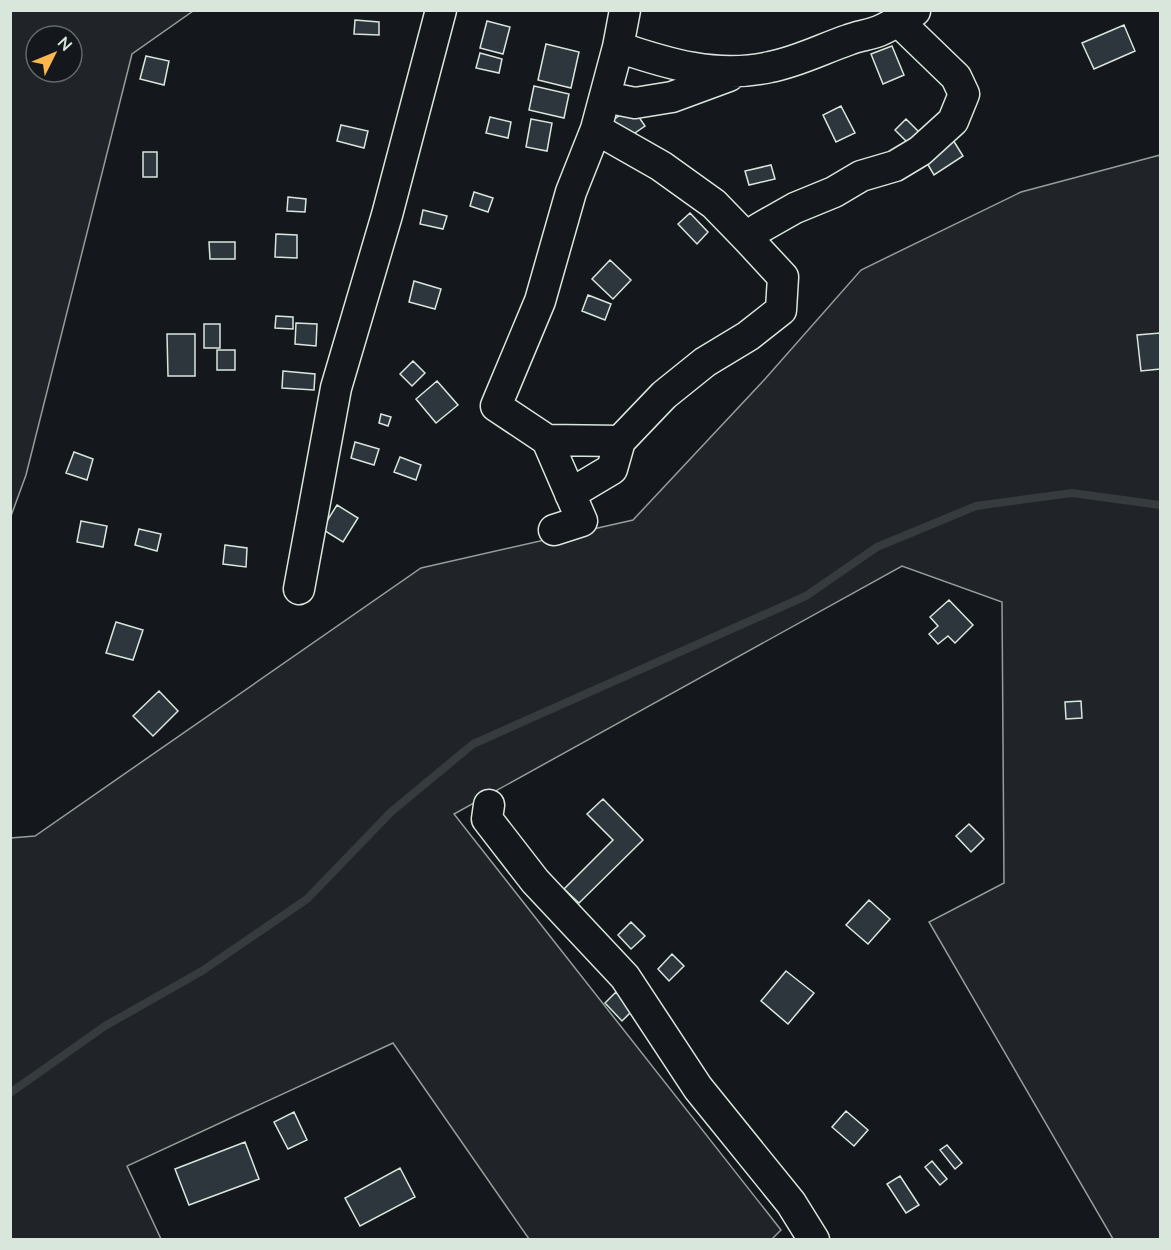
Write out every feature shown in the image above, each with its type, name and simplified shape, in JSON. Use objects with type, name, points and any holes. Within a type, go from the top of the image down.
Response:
[{"type":"street","points":[[299,589],[336,388],[387,215],[441,10]]},
{"type":"street","points":[[620,441],[547,440],[496,406],[540,301],[571,192],[596,129],[618,47],[625,10]]},
{"type":"street","points":[[618,47],[667,63],[704,71],[743,71],[770,67],[808,56],[849,39],[877,32],[907,16],[956,77],[964,94],[953,121],[920,151],[895,166],[861,176],[834,192],[795,208],[758,229],[747,238]]},
{"type":"street","points":[[605,97],[635,103],[672,97],[743,71]]},
{"type":"street","points":[[570,494],[612,468],[620,441],[664,395],[705,362],[748,336],[780,310],[783,277],[714,204],[661,166],[596,129]]},
{"type":"street","points":[[547,440],[582,520],[554,530]]},
{"type":"street","points":[[489,805],[487,819],[535,881],[625,977],[698,1088],[791,1203],[814,1239]]},
{"type":"shaded area","points":[[11,10],[193,11],[132,54],[26,475],[11,516]]},
{"type":"shaded area","points":[[1160,155],[1160,1239],[1113,1239],[929,922],[1004,883],[1002,602],[902,566],[454,814],[781,1230],[772,1239],[529,1239],[393,1043],[127,1166],[161,1239],[11,1240],[11,838],[35,836],[421,568],[633,520],[765,379],[861,270],[1021,192]]},
{"type":"building","points":[[355,20],[379,22],[379,35],[354,34]]},
{"type":"building","points":[[487,21],[510,27],[503,54],[480,48]]},
{"type":"building","points":[[1124,25],[1135,51],[1094,69],[1082,43]]},
{"type":"building","points":[[546,44],[579,52],[571,88],[538,80]]},
{"type":"building","points":[[892,46],[904,75],[883,84],[871,54]]},
{"type":"building","points":[[480,53],[502,59],[499,73],[476,68]]},
{"type":"building","points":[[146,56],[169,61],[164,85],[140,79]]},
{"type":"building","points":[[534,86],[569,94],[564,118],[529,110]]},
{"type":"building","points":[[841,106],[855,133],[836,142],[823,115]]},
{"type":"building","points":[[632,107],[645,126],[626,139],[613,120]]},
{"type":"building","points":[[490,117],[511,122],[508,138],[486,133]]},
{"type":"building","points":[[531,119],[552,123],[547,151],[526,147]]},
{"type":"building","points":[[906,119],[923,136],[912,147],[895,130]]},
{"type":"building","points":[[341,125],[368,131],[364,148],[337,141]]},
{"type":"building","points":[[953,140],[963,156],[934,175],[924,158]]},
{"type":"building","points":[[143,152],[157,152],[157,177],[143,177]]},
{"type":"building","points":[[771,165],[775,179],[749,185],[745,171]]},
{"type":"building","points":[[474,192],[493,198],[488,212],[470,206]]},
{"type":"building","points":[[288,197],[306,199],[305,212],[287,211]]},
{"type":"building","points":[[423,210],[447,216],[443,229],[420,224]]},
{"type":"building","points":[[690,213],[708,232],[697,244],[678,224]]},
{"type":"building","points":[[276,234],[297,235],[297,258],[275,257]]},
{"type":"building","points":[[209,242],[235,242],[235,259],[210,259]]},
{"type":"building","points":[[610,260],[631,280],[613,299],[592,279]]},
{"type":"building","points":[[414,281],[441,289],[435,309],[409,302]]},
{"type":"building","points":[[588,295],[611,304],[605,320],[582,311]]},
{"type":"building","points":[[276,316],[293,317],[293,329],[275,328]]},
{"type":"building","points":[[296,323],[317,324],[316,346],[295,344]]},
{"type":"building","points":[[204,324],[220,324],[220,348],[204,348]]},
{"type":"building","points":[[1160,333],[1160,369],[1141,371],[1137,335]]},
{"type":"building","points":[[167,334],[195,334],[195,376],[168,376]]},
{"type":"building","points":[[217,350],[235,350],[235,370],[217,370]]},
{"type":"building","points":[[413,361],[425,373],[412,386],[400,374]]},
{"type":"building","points":[[283,371],[315,374],[314,390],[282,388]]},
{"type":"building","points":[[437,381],[458,405],[436,423],[416,399]]},
{"type":"building","points":[[381,414],[391,417],[388,426],[379,423]]},
{"type":"building","points":[[355,442],[379,449],[374,465],[351,458]]},
{"type":"building","points":[[74,452],[93,459],[87,480],[66,473]]},
{"type":"building","points":[[400,457],[421,465],[416,480],[394,472]]},
{"type":"building","points":[[337,505],[358,518],[343,542],[322,529]]},
{"type":"building","points":[[81,521],[107,526],[103,547],[77,542]]},
{"type":"building","points":[[139,529],[161,534],[157,551],[135,545]]},
{"type":"building","points":[[225,545],[247,548],[246,567],[223,564]]},
{"type":"building","points":[[949,600],[973,625],[955,643],[948,636],[938,644],[929,634],[938,626],[930,617]]},
{"type":"building","points":[[116,622],[143,630],[133,660],[106,653]]},
{"type":"building","points":[[159,691],[178,711],[153,736],[133,716]]},
{"type":"building","points":[[1081,701],[1082,718],[1066,719],[1065,702]]},
{"type":"building","points":[[603,799],[643,840],[579,903],[564,889],[613,840],[587,814]]},
{"type":"building","points":[[969,824],[984,839],[971,852],[956,836]]},
{"type":"building","points":[[869,900],[890,919],[868,944],[846,925]]},
{"type":"building","points":[[631,922],[645,936],[631,949],[618,935]]},
{"type":"building","points":[[672,954],[684,966],[669,981],[658,969]]},
{"type":"building","points":[[786,971],[814,993],[788,1024],[761,1001]]},
{"type":"building","points":[[616,992],[633,1010],[622,1021],[605,1003]]},
{"type":"building","points":[[846,1111],[868,1130],[854,1146],[832,1127]]},
{"type":"building","points":[[294,1112],[307,1140],[288,1149],[274,1122]]},
{"type":"building","points":[[245,1142],[259,1179],[189,1205],[175,1169]]},
{"type":"building","points":[[947,1145],[962,1163],[955,1169],[940,1150]]},
{"type":"building","points":[[932,1161],[947,1179],[940,1185],[925,1167]]},
{"type":"building","points":[[400,1168],[415,1197],[360,1226],[345,1198]]},
{"type":"building","points":[[900,1176],[919,1205],[906,1213],[887,1184]]},
{"type":"waterway","points":[[10,1093],[105,1026],[202,971],[307,899],[391,812],[473,744],[806,596],[877,547],[976,506],[1072,493],[1160,505]]}]
